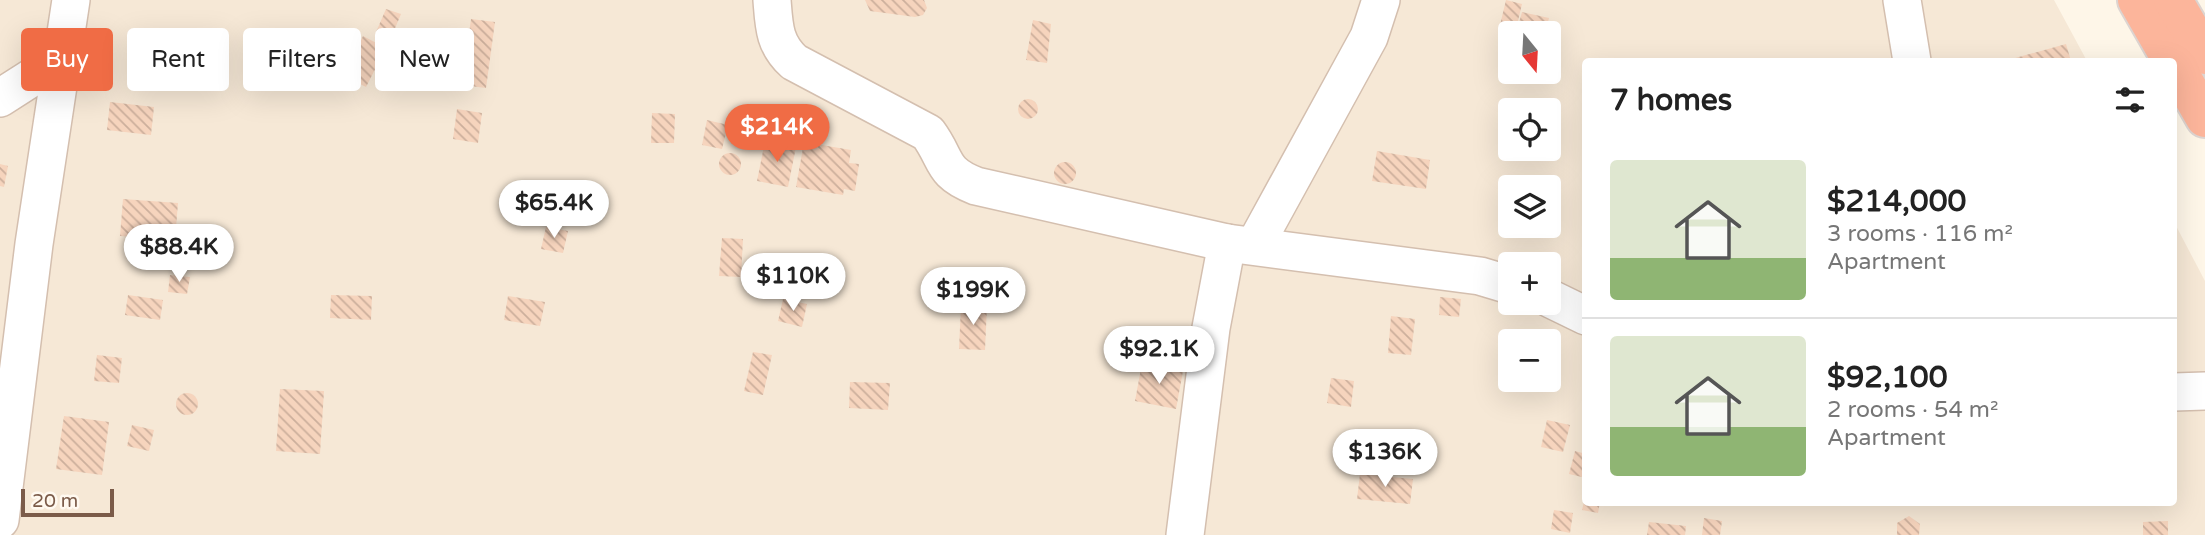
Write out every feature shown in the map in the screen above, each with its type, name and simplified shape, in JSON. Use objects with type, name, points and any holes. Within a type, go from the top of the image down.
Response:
[{"type":"highway","points":[[2137,0],[2171,58]]},
{"type":"highway","points":[[2173,0],[2205,55]]},
{"type":"highway","points":[[2177,69],[2205,118]]},
{"type":"street","points":[[68,28],[71,0]]},
{"type":"street","points":[[772,0],[774,31],[781,50],[794,62],[928,133],[943,164],[959,179],[990,190],[1241,244],[1480,276],[1498,281]]},
{"type":"street","points":[[1185,535],[1211,328],[1241,244],[1369,37],[1381,0]]},
{"type":"street","points":[[1902,0],[1912,58]]},
{"type":"street","points":[[0,98],[21,85]]},
{"type":"street","points":[[0,520],[34,244],[59,91]]},
{"type":"street","points":[[1561,304],[1582,314]]},
{"type":"street","points":[[2177,392],[2205,391]]},
{"type":"shaded area","points":[[0,0],[2054,0],[2085,58],[1582,58],[1582,506],[2177,506],[2177,228],[2205,281],[2205,535],[0,535]]},
{"type":"building","points":[[865,0],[924,0],[927,8],[923,15],[915,17],[870,11]]},
{"type":"building","points":[[1506,0],[1522,4],[1518,21],[1501,21]]},
{"type":"building","points":[[386,9],[401,14],[395,28],[378,28]]},
{"type":"building","points":[[1522,12],[1549,18],[1548,21],[1520,21]]},
{"type":"building","points":[[471,19],[495,22],[486,88],[474,86],[474,28],[470,28]]},
{"type":"building","points":[[1033,20],[1051,24],[1047,63],[1026,60]]},
{"type":"building","points":[[363,36],[375,42],[375,69],[366,87],[361,85]]},
{"type":"building","points":[[2066,44],[2070,58],[2015,58]]},
{"type":"building","points":[[1028,99],[1035,102],[1038,109],[1035,116],[1028,119],[1021,116],[1018,109],[1021,102]]},
{"type":"building","points":[[110,102],[154,107],[151,135],[107,130]]},
{"type":"building","points":[[457,109],[482,113],[478,143],[453,139]]},
{"type":"building","points":[[652,113],[675,114],[674,143],[651,143]]},
{"type":"building","points":[[707,120],[728,125],[722,149],[702,145]]},
{"type":"building","points":[[765,141],[796,147],[788,187],[757,181]]},
{"type":"building","points":[[804,142],[851,150],[849,163],[859,164],[855,191],[844,189],[843,195],[796,187]]},
{"type":"building","points":[[1377,151],[1430,160],[1426,189],[1372,181]]},
{"type":"building","points":[[730,153],[740,160],[741,164],[734,174],[730,175],[720,168],[719,164],[726,154]]},
{"type":"building","points":[[1065,162],[1073,165],[1076,173],[1073,181],[1065,184],[1057,181],[1054,173],[1057,165]]},
{"type":"building","points":[[0,164],[8,166],[4,187],[0,186]]},
{"type":"building","points":[[123,199],[178,203],[175,240],[120,236]]},
{"type":"building","points":[[546,227],[568,231],[563,253],[541,249]]},
{"type":"building","points":[[722,238],[743,239],[741,277],[719,276]]},
{"type":"building","points":[[170,275],[190,277],[187,294],[168,292]]},
{"type":"building","points":[[128,295],[163,300],[160,320],[125,315]]},
{"type":"building","points":[[331,295],[372,296],[371,320],[330,318]]},
{"type":"building","points":[[508,296],[545,302],[540,326],[504,320]]},
{"type":"building","points":[[1440,297],[1461,299],[1459,317],[1439,315]]},
{"type":"building","points":[[783,299],[807,304],[802,327],[778,321]]},
{"type":"building","points":[[961,305],[987,306],[985,350],[959,349]]},
{"type":"building","points":[[1391,316],[1415,319],[1411,355],[1388,353]]},
{"type":"building","points":[[753,352],[772,355],[763,395],[744,391]]},
{"type":"building","points":[[97,355],[122,358],[119,383],[94,381]]},
{"type":"building","points":[[1142,363],[1183,371],[1176,409],[1135,401]]},
{"type":"building","points":[[1331,378],[1354,381],[1351,407],[1327,403]]},
{"type":"building","points":[[850,382],[890,383],[888,410],[849,408]]},
{"type":"building","points":[[280,389],[324,391],[320,454],[276,451]]},
{"type":"building","points":[[187,393],[195,396],[198,404],[195,412],[187,415],[179,412],[176,404],[179,396]]},
{"type":"building","points":[[64,416],[109,422],[102,475],[56,469]]},
{"type":"building","points":[[1547,420],[1570,425],[1563,452],[1541,447]]},
{"type":"building","points":[[132,425],[154,430],[149,451],[127,446]]},
{"type":"building","points":[[1575,451],[1582,453],[1582,477],[1569,474]]},
{"type":"building","points":[[1360,474],[1413,479],[1410,504],[1357,499]]},
{"type":"building","points":[[1583,506],[1599,506],[1598,513],[1582,510]]},
{"type":"building","points":[[1554,510],[1573,513],[1570,533],[1551,529]]},
{"type":"building","points":[[1909,516],[1920,524],[1919,535],[1897,535],[1897,523]]},
{"type":"building","points":[[1704,518],[1722,521],[1720,535],[1702,535]]},
{"type":"building","points":[[2168,521],[2168,535],[2143,535],[2143,522]]},
{"type":"building","points":[[1649,522],[1686,526],[1685,535],[1647,535]]}]
